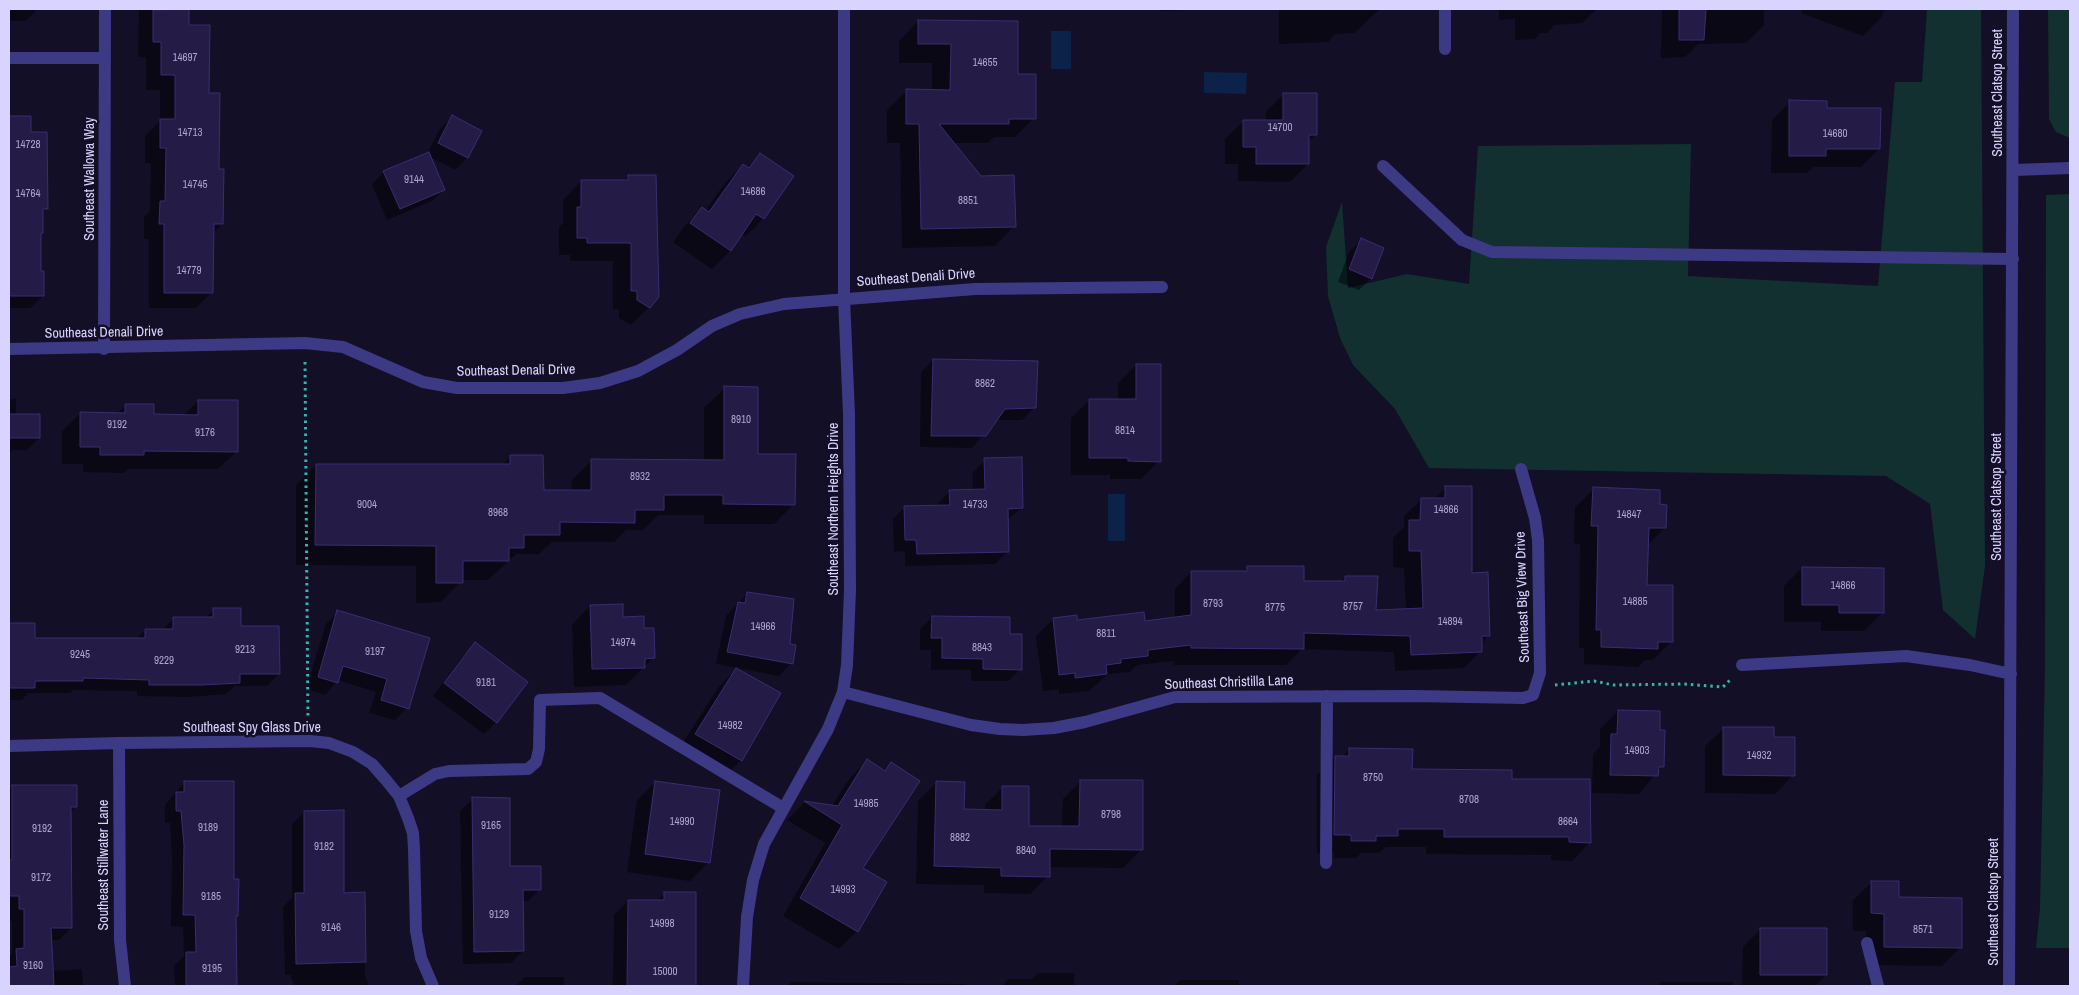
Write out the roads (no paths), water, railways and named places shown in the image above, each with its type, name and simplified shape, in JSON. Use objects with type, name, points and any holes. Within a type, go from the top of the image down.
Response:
[{"type":"street","name":"Southeast Wallowa Way","points":[[104,349],[105,9]]},
{"type":"street","name":"Southeast Northern Heights Drive","points":[[743,986],[747,917],[753,880],[764,844],[782,808],[828,729],[843,692],[847,665],[850,590],[849,414],[844,298],[844,9]]},
{"type":"street","points":[[1445,9],[1445,49]]},
{"type":"street","name":"Southeast Clatsop Street","points":[[2009,986],[2014,170],[2013,9]]},
{"type":"street","points":[[9,58],[105,58]]},
{"type":"street","points":[[1383,166],[1462,240],[1492,252],[2013,259]]},
{"type":"street","points":[[2014,170],[2070,168]]},
{"type":"street","name":"Southeast Denali Drive","points":[[9,349],[104,349],[305,344],[343,347],[423,382],[456,388],[563,388],[600,383],[638,371],[676,350],[712,326],[740,314],[784,304],[975,289],[1162,287]]},
{"type":"street","name":"Southeast Big View Drive","points":[[1521,469],[1535,518],[1538,540],[1540,673],[1535,690]]},
{"type":"street","points":[[1742,665],[1906,656],[1970,665],[2011,674]]},
{"type":"street","name":"Southeast Christilla Lane","points":[[843,692],[944,719],[986,728],[1023,730],[1054,728],[1085,722],[1175,697],[1327,696],[1512,699],[1535,690]]},
{"type":"street","points":[[1326,863],[1327,696]]},
{"type":"street","points":[[399,796],[436,774],[449,771],[528,769],[536,762],[539,749],[540,700],[600,698],[782,808]]},
{"type":"street","name":"Southeast Spy Glass Drive","points":[[9,746],[119,742],[310,741],[329,743],[354,752],[372,764],[399,796],[413,833],[416,931],[421,958],[433,986]]},
{"type":"street","name":"Southeast Stillwater Lane","points":[[119,742],[120,940],[125,986]]},
{"type":"street","points":[[1867,943],[1878,986]]},
{"type":"water","points":[[1051,31],[1071,31],[1071,69],[1051,69]]},
{"type":"water","points":[[1204,72],[1247,73],[1246,94],[1204,93]]},
{"type":"water","points":[[1108,494],[1125,494],[1125,541],[1108,541]]}]
